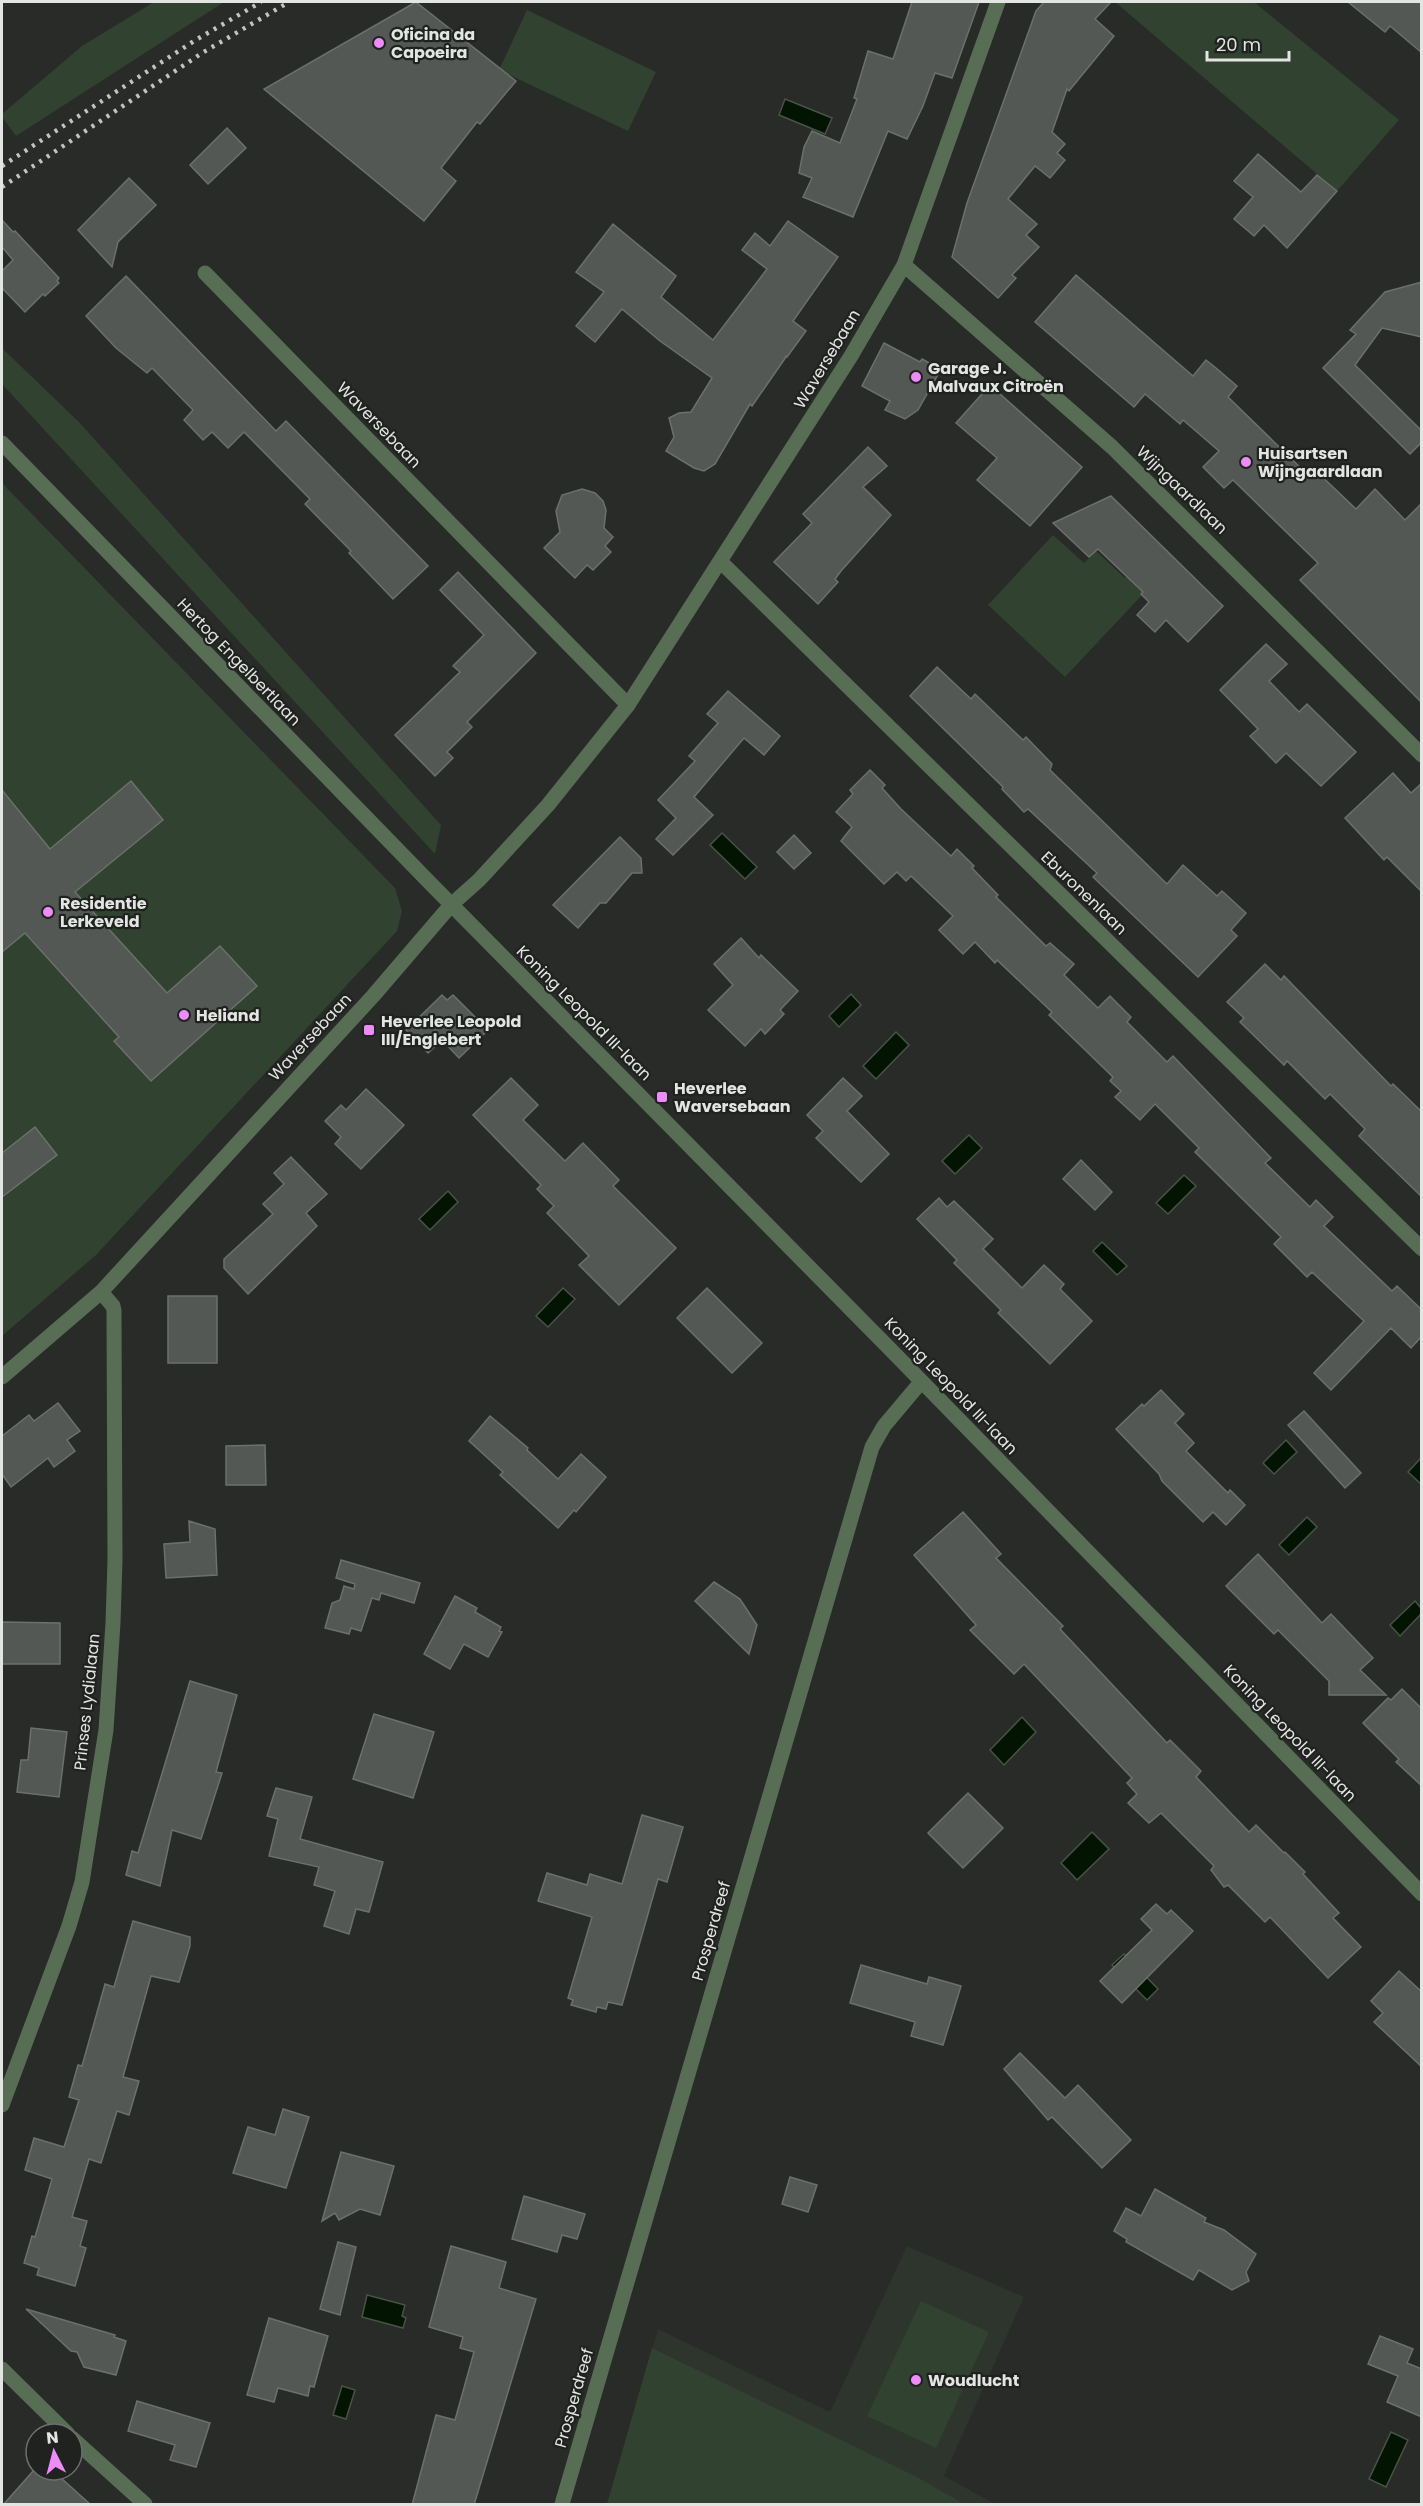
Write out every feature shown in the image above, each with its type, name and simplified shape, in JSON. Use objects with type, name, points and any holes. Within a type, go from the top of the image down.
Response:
[{"type":"street","name":"Waversebaan","points":[[2,1377],[101,1292],[373,996],[451,905],[479,880],[549,805],[628,705],[851,356],[904,265],[998,2]]},
{"type":"street","name":"Wijngaardlaan","points":[[904,265],[1112,447],[1422,755]]},
{"type":"street","name":"Waversebaan","points":[[205,273],[628,705]]},
{"type":"street","name":"Hertog Engelbertlaan","points":[[2,443],[451,905]]},
{"type":"street","name":"Eburonenlaan","points":[[721,562],[1422,1250]]},
{"type":"street","name":"Koning Leopold III-laan","points":[[451,905],[1422,1894]]},
{"type":"street","name":"Prinses Lydialaan","points":[[2,2105],[69,1926],[81,1882],[105,1730],[115,1560],[114,1311],[113,1306],[101,1292]]},
{"type":"street","name":"Prosperdreef","points":[[562,2505],[872,1448],[884,1426],[921,1382]]},
{"type":"street","points":[[2,2369],[56,2422]]},
{"type":"street","points":[[84,2449],[145,2505]]},
{"type":"shaded area","points":[[154,2],[224,2],[16,136],[2,114],[82,46]]},
{"type":"shaded area","points":[[1115,2],[1254,2],[1399,120],[1337,191]]},
{"type":"shaded area","points":[[527,10],[656,72],[628,131],[499,70]]},
{"type":"shaded area","points":[[785,99],[832,118],[825,134],[779,115]]},
{"type":"shaded area","points":[[2,348],[79,422],[441,825],[435,854],[2,384]]},
{"type":"shaded area","points":[[2,483],[395,888],[402,911],[397,931],[96,1255],[2,1336]]},
{"type":"shaded area","points":[[1053,535],[1084,563],[1096,551],[1125,578],[1158,544],[1175,560],[1065,677],[988,605]]},
{"type":"shaded area","points":[[722,833],[757,867],[745,879],[710,845]]},
{"type":"shaded area","points":[[851,994],[861,1005],[839,1027],[829,1016]]},
{"type":"shaded area","points":[[896,1032],[909,1045],[876,1079],[863,1066]]},
{"type":"shaded area","points":[[969,1135],[982,1148],[955,1174],[942,1161]]},
{"type":"shaded area","points":[[1184,1175],[1196,1186],[1168,1214],[1156,1203]]},
{"type":"shaded area","points":[[448,1191],[458,1202],[430,1230],[419,1219]]},
{"type":"shaded area","points":[[1102,1242],[1127,1266],[1117,1275],[1093,1251]]},
{"type":"shaded area","points":[[563,1288],[575,1299],[548,1327],[536,1316]]},
{"type":"shaded area","points":[[1286,1440],[1297,1452],[1274,1474],[1263,1463]]},
{"type":"shaded area","points":[[1421,1458],[1422,1484],[1408,1472]]},
{"type":"shaded area","points":[[1307,1517],[1317,1527],[1289,1555],[1279,1545]]},
{"type":"shaded area","points":[[1415,1601],[1421,1608],[1421,1614],[1400,1636],[1390,1625]]},
{"type":"shaded area","points":[[1022,1717],[1036,1732],[1004,1765],[990,1750]]},
{"type":"shaded area","points":[[1092,1832],[1109,1849],[1077,1880],[1061,1863]]},
{"type":"shaded area","points":[[1124,1954],[1158,1989],[1147,2000],[1112,1965]]},
{"type":"shaded area","name":"Woudlucht","points":[[907,2246],[1024,2297],[944,2476],[995,2504],[607,2504],[658,2329],[830,2412]]},
{"type":"shaded area","points":[[367,2295],[405,2305],[402,2316],[406,2318],[403,2328],[362,2317]]},
{"type":"shaded area","points":[[921,2301],[989,2332],[936,2448],[867,2416]]},
{"type":"shaded area","points":[[652,2348],[917,2477],[964,2504],[607,2504]]},
{"type":"shaded area","points":[[342,2386],[355,2390],[346,2419],[333,2415]]},
{"type":"shaded area","points":[[1391,2432],[1408,2440],[1386,2487],[1369,2479]]},
{"type":"building","points":[[416,2],[516,81],[480,124],[477,122],[441,168],[456,181],[424,221],[264,89]]},
{"type":"building","points":[[912,2],[979,2],[952,78],[935,73],[923,106],[907,139],[888,131],[853,217],[803,197],[812,178],[799,173],[804,147],[812,131],[840,143],[857,99],[854,98],[868,51],[893,59]]},
{"type":"building","points":[[1044,2],[1111,2],[1095,19],[1114,36],[1069,91],[1067,89],[1052,132],[1065,144],[1057,153],[1065,160],[1050,178],[1035,166],[1008,199],[1037,224],[1026,235],[1039,247],[1012,275],[1016,278],[998,298],[952,257],[967,203],[1036,11]]},
{"type":"building","points":[[1348,2],[1422,2],[1422,53],[1390,26],[1385,32]]},
{"type":"building","points":[[227,128],[246,148],[208,184],[190,165]]},
{"type":"building","points":[[1258,154],[1301,192],[1317,175],[1337,191],[1287,248],[1264,225],[1254,236],[1234,219],[1253,197],[1234,181]]},
{"type":"building","points":[[129,178],[156,205],[118,242],[112,267],[78,230]]},
{"type":"building","points":[[2,220],[59,278],[57,281],[59,283],[45,296],[43,294],[25,312],[2,288],[2,271],[13,260],[2,247]]},
{"type":"building","points":[[788,221],[838,257],[793,321],[806,331],[787,357],[785,356],[752,406],[750,404],[715,464],[704,471],[694,468],[666,451],[674,437],[669,418],[679,413],[691,412],[712,378],[660,341],[622,309],[595,342],[576,326],[604,292],[576,272],[613,224],[676,276],[661,297],[713,340],[767,269],[742,250],[755,233],[770,246]]},
{"type":"building","points":[[1076,275],[1193,376],[1206,360],[1216,368],[1237,386],[1228,397],[1306,473],[1312,467],[1356,509],[1375,489],[1405,520],[1422,503],[1422,703],[1300,580],[1318,563],[1233,480],[1224,488],[1203,467],[1219,451],[1183,420],[1180,424],[1145,394],[1134,407],[1035,322]]},
{"type":"building","points":[[126,276],[276,431],[286,421],[428,566],[393,599],[349,553],[351,551],[305,504],[310,499],[244,432],[228,448],[212,432],[203,440],[184,420],[193,410],[152,368],[147,373],[116,348],[86,316]]},
{"type":"building","points":[[1422,282],[1422,337],[1382,328],[1355,365],[1422,431],[1422,442],[1410,454],[1323,368],[1356,334],[1350,330],[1385,292]]},
{"type":"building","points":[[884,343],[920,362],[922,359],[941,369],[918,410],[905,419],[885,410],[890,401],[862,386]]},
{"type":"building","points":[[990,385],[1082,467],[1030,526],[977,480],[997,458],[956,423]]},
{"type":"building","points":[[868,447],[887,466],[863,487],[891,515],[841,571],[835,579],[838,582],[818,604],[774,562],[812,523],[803,514]]},
{"type":"building","points":[[582,489],[595,493],[603,501],[606,510],[604,528],[613,537],[605,546],[611,552],[593,570],[587,565],[575,578],[544,548],[560,532],[556,511],[562,495]]},
{"type":"building","points":[[1111,496],[1223,606],[1188,642],[1166,620],[1155,632],[1137,615],[1149,602],[1141,594],[1143,592],[1098,549],[1089,557],[1053,523]]},
{"type":"building","points":[[458,572],[536,653],[467,722],[472,727],[447,752],[453,758],[435,776],[395,735],[460,672],[453,666],[484,635],[440,590]]},
{"type":"building","points":[[1266,644],[1287,664],[1269,681],[1299,712],[1307,704],[1356,752],[1321,786],[1286,753],[1276,763],[1250,736],[1258,729],[1220,690]]},
{"type":"building","points":[[937,667],[971,699],[975,694],[1023,740],[1026,737],[1052,764],[1050,770],[1167,884],[1183,865],[1217,896],[1222,891],[1246,913],[1231,930],[1237,936],[1198,977],[1093,877],[1097,873],[1028,809],[1024,812],[1002,789],[1003,787],[910,696]]},
{"type":"building","points":[[728,691],[780,736],[764,755],[744,738],[694,797],[713,815],[673,855],[656,839],[676,818],[658,800],[695,761],[689,756],[718,723],[707,714]]},
{"type":"building","points":[[870,770],[885,785],[882,788],[901,809],[951,856],[957,849],[998,895],[996,897],[1046,946],[1050,943],[1074,964],[1064,975],[1098,1008],[1110,996],[1131,1017],[1127,1022],[1167,1062],[1173,1056],[1271,1158],[1265,1163],[1310,1207],[1316,1200],[1333,1217],[1324,1226],[1392,1291],[1397,1286],[1422,1310],[1422,1336],[1411,1348],[1391,1328],[1331,1390],[1314,1373],[1364,1321],[1312,1272],[1307,1277],[1274,1244],[1281,1237],[1195,1152],[1199,1148],[1155,1104],[1140,1120],[1115,1097],[1121,1091],[1110,1081],[1113,1077],[1049,1015],[1052,1012],[997,960],[995,963],[975,942],[963,954],[939,930],[953,916],[911,876],[906,881],[897,872],[884,884],[841,841],[852,827],[836,812],[853,794],[850,790]]},
{"type":"building","points":[[1393,773],[1411,793],[1422,783],[1422,892],[1387,857],[1384,860],[1345,818]]},
{"type":"building","name":"Residentie Lerkeveld","points":[[131,781],[163,820],[75,892],[167,993],[220,946],[257,986],[151,1081],[114,1041],[119,1037],[25,933],[2,952],[2,790],[50,849]]},
{"type":"building","points":[[794,835],[811,853],[794,869],[777,852]]},
{"type":"building","points":[[620,837],[641,858],[642,873],[632,873],[606,903],[600,903],[578,928],[553,905]]},
{"type":"building","points":[[741,938],[759,958],[761,955],[798,991],[780,1010],[784,1014],[765,1034],[761,1029],[745,1046],[708,1010],[733,985],[714,964]]},
{"type":"building","points":[[1265,964],[1281,980],[1284,976],[1391,1086],[1393,1084],[1422,1112],[1422,1197],[1359,1136],[1365,1129],[1330,1094],[1325,1099],[1287,1061],[1284,1065],[1240,1022],[1244,1018],[1227,1002]]},
{"type":"building","points":[[442,995],[447,1000],[453,995],[488,1030],[459,1058],[442,1040],[428,1053],[406,1030]]},
{"type":"building","points":[[511,1078],[538,1105],[523,1120],[565,1161],[583,1143],[619,1180],[613,1186],[676,1248],[619,1305],[579,1265],[589,1256],[547,1213],[554,1206],[537,1189],[541,1185],[473,1115]]},
{"type":"building","points":[[843,1078],[862,1096],[847,1111],[889,1154],[861,1182],[816,1138],[823,1131],[807,1115]]},
{"type":"building","points":[[366,1089],[404,1125],[361,1169],[335,1144],[341,1137],[325,1121],[341,1105],[346,1110]]},
{"type":"building","points":[[35,1127],[57,1155],[2,1197],[2,1153]]},
{"type":"building","points":[[291,1157],[327,1194],[306,1213],[317,1226],[248,1294],[224,1268],[224,1259],[273,1214],[263,1204],[284,1184],[274,1173]]},
{"type":"building","points":[[1081,1160],[1112,1192],[1095,1210],[1063,1179]]},
{"type":"building","points":[[939,1198],[947,1207],[954,1201],[993,1239],[983,1249],[1022,1288],[1044,1265],[1064,1284],[1060,1289],[1092,1321],[1050,1364],[998,1313],[1001,1310],[954,1263],[957,1260],[917,1219]]},
{"type":"building","points":[[707,1288],[762,1343],[732,1373],[677,1318]]},
{"type":"building","points":[[168,1296],[217,1296],[217,1363],[168,1363]]},
{"type":"building","points":[[1161,1390],[1184,1414],[1175,1423],[1194,1443],[1186,1451],[1228,1493],[1230,1490],[1245,1505],[1226,1525],[1213,1512],[1203,1522],[1162,1481],[1159,1474],[1116,1429],[1142,1404],[1144,1406]]},
{"type":"building","points":[[58,1403],[80,1431],[67,1440],[75,1451],[54,1467],[48,1458],[11,1487],[2,1474],[2,1436],[29,1415],[34,1421]]},
{"type":"building","points":[[1304,1411],[1361,1473],[1345,1488],[1288,1425]]},
{"type":"building","points":[[490,1416],[528,1448],[527,1450],[558,1479],[581,1454],[606,1477],[576,1512],[574,1510],[558,1528],[500,1475],[503,1472],[469,1441]]},
{"type":"building","points":[[265,1445],[266,1485],[226,1485],[226,1446]]},
{"type":"building","points":[[963,1512],[1001,1554],[996,1558],[1063,1626],[1060,1629],[1167,1743],[1170,1740],[1201,1771],[1196,1777],[1249,1832],[1256,1825],[1285,1852],[1339,1913],[1333,1918],[1361,1947],[1328,1978],[1270,1917],[1265,1922],[1228,1885],[1224,1887],[1211,1870],[1214,1866],[1161,1813],[1149,1823],[1128,1803],[1137,1794],[1127,1783],[1132,1778],[1024,1664],[1014,1674],[970,1630],[976,1625],[914,1555]]},
{"type":"building","points":[[189,1521],[215,1529],[217,1575],[166,1578],[164,1544],[190,1542]]},
{"type":"building","points":[[1258,1554],[1322,1623],[1331,1614],[1373,1658],[1360,1670],[1386,1695],[1329,1695],[1329,1681],[1278,1630],[1274,1634],[1226,1586]]},
{"type":"building","points":[[341,1560],[420,1583],[414,1603],[381,1593],[379,1600],[372,1598],[361,1631],[351,1628],[349,1634],[325,1628],[332,1603],[340,1600],[344,1586],[354,1589],[355,1584],[336,1578]]},
{"type":"building","points":[[714,1582],[740,1599],[757,1625],[749,1654],[695,1601]]},
{"type":"building","points":[[455,1596],[477,1608],[475,1612],[501,1627],[499,1631],[502,1632],[488,1657],[464,1644],[450,1669],[424,1654]]},
{"type":"building","points":[[2,1622],[60,1623],[60,1664],[2,1664]]},
{"type":"building","points":[[190,1681],[237,1695],[216,1772],[222,1773],[201,1839],[172,1830],[160,1886],[126,1875],[132,1851],[138,1853]]},
{"type":"building","points":[[1402,1689],[1422,1709],[1422,1786],[1396,1762],[1399,1759],[1363,1723],[1388,1698],[1391,1700]]},
{"type":"building","points":[[374,1714],[434,1732],[413,1798],[353,1779]]},
{"type":"building","points":[[31,1728],[67,1732],[59,1797],[17,1792],[21,1760],[28,1760]]},
{"type":"building","points":[[276,1788],[312,1797],[300,1839],[383,1862],[369,1912],[356,1909],[349,1934],[324,1926],[335,1891],[314,1885],[319,1867],[269,1856],[278,1819],[267,1816]]},
{"type":"building","points":[[968,1793],[1003,1828],[963,1868],[928,1833]]},
{"type":"building","points":[[642,1815],[683,1827],[667,1882],[658,1879],[622,2005],[608,2002],[606,2009],[597,2007],[596,2012],[571,2005],[573,2000],[568,1998],[592,1917],[538,1901],[547,1873],[587,1885],[590,1874],[622,1884]]},
{"type":"building","points":[[1156,1904],[1167,1914],[1171,1910],[1193,1931],[1122,2003],[1100,1981],[1152,1930],[1141,1919]]},
{"type":"building","points":[[133,1921],[190,1937],[190,1946],[179,1982],[151,1976],[123,2077],[139,2081],[129,2115],[117,2111],[101,2163],[89,2159],[72,2217],[87,2221],[80,2246],[86,2248],[75,2286],[37,2275],[39,2268],[24,2263],[32,2236],[35,2237],[52,2179],[25,2170],[34,2138],[64,2147],[79,2100],[69,2097],[78,2065],[82,2066],[105,1984],[114,1987]]},
{"type":"building","points":[[861,1965],[927,1984],[929,1977],[961,1986],[943,2045],[911,2036],[915,2022],[850,2003]]},
{"type":"building","points":[[1399,1971],[1422,1992],[1422,2067],[1374,2022],[1383,2013],[1371,2001]]},
{"type":"building","points":[[1020,2053],[1065,2098],[1078,2085],[1131,2140],[1102,2168],[1052,2117],[1048,2120],[1004,2069]]},
{"type":"building","points":[[283,2109],[309,2117],[286,2188],[233,2173],[248,2127],[275,2135]]},
{"type":"building","points":[[341,2152],[394,2166],[380,2215],[360,2209],[339,2220],[335,2213],[322,2221]]},
{"type":"building","points":[[790,2177],[817,2185],[808,2212],[782,2204]]},
{"type":"building","points":[[1155,2189],[1206,2218],[1204,2222],[1224,2230],[1256,2254],[1246,2272],[1249,2281],[1232,2290],[1199,2270],[1193,2280],[1126,2242],[1127,2239],[1114,2231],[1126,2208],[1141,2216]]},
{"type":"building","points":[[524,2196],[585,2214],[577,2239],[562,2235],[557,2252],[512,2239]]},
{"type":"building","points":[[338,2242],[356,2247],[340,2315],[320,2309]]},
{"type":"building","points":[[451,2246],[506,2262],[499,2288],[536,2299],[474,2505],[412,2505],[436,2415],[455,2420],[474,2352],[460,2348],[463,2337],[429,2327]]},
{"type":"building","points":[[26,2309],[115,2335],[114,2337],[126,2341],[116,2375],[84,2367],[77,2352],[71,2351]]},
{"type":"building","points":[[269,2318],[328,2336],[314,2387],[310,2386],[308,2396],[278,2388],[274,2402],[247,2395]]},
{"type":"building","points":[[1380,2336],[1413,2349],[1407,2363],[1422,2369],[1422,2417],[1387,2402],[1398,2376],[1368,2364]]},
{"type":"building","points":[[137,2401],[210,2423],[196,2467],[170,2460],[175,2445],[128,2431]]},
{"type":"building","points":[[24,2481],[65,2482],[91,2505],[3,2505]]},
{"type":"railway","points":[[2,166],[194,41],[261,2]]},
{"type":"railway","points":[[2,187],[202,53],[289,2]]},
{"type":"place","name":"Oficina da Capoeira","points":[[379,43]]},
{"type":"place","name":"Garage J. Malvaux Citroën","points":[[916,377]]},
{"type":"place","name":"Huisartsen Wijngaardlaan","points":[[1246,462]]},
{"type":"place","name":"Residentie Lerkeveld","points":[[48,912]]},
{"type":"place","name":"Heliand","points":[[184,1015]]},
{"type":"place","name":"Heverlee Leopold III/Englebert","points":[[369,1030]]},
{"type":"place","name":"Heverlee Waversebaan","points":[[662,1097]]},
{"type":"place","name":"Woudlucht","points":[[916,2380]]}]
